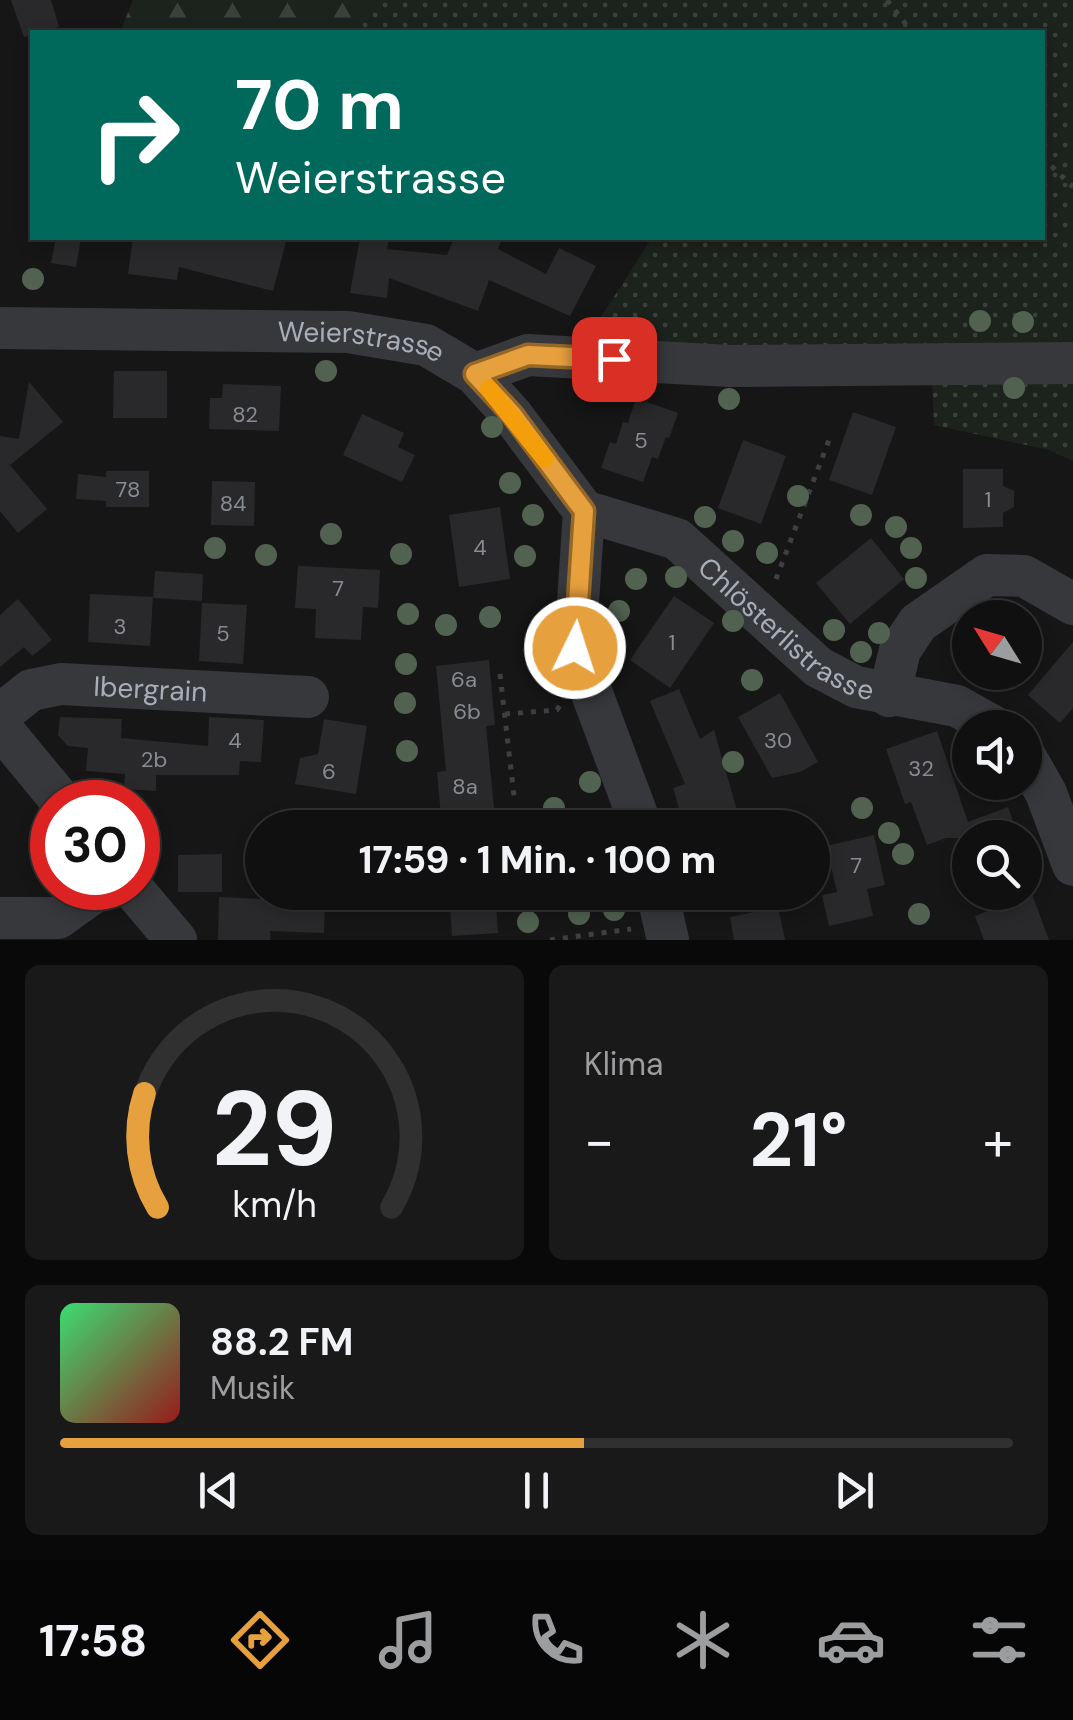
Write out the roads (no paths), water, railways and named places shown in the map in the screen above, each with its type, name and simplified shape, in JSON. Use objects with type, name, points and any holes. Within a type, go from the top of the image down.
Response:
[{"type":"street","name":"Weierstrasse","points":[[0,328],[348,332],[426,346],[475,374],[528,355],[729,366],[1073,363]]},
{"type":"street","points":[[475,374],[512,414],[584,511],[575,648],[635,810]]},
{"type":"street","name":"Chlösterlistrasse","points":[[584,511],[677,538],[818,667],[856,687],[964,710]]},
{"type":"street","points":[[889,696],[900,650],[918,623],[987,576],[1024,576],[1073,604]]},
{"type":"street","name":"Ibergrain","points":[[0,715],[31,690],[61,684],[308,697]]},
{"type":"street","points":[[0,728],[44,780]]},
{"type":"street","points":[[1042,786],[1073,865]]},
{"type":"street","points":[[0,918],[58,918],[69,910]]},
{"type":"street","points":[[151,910],[176,940]]}]
